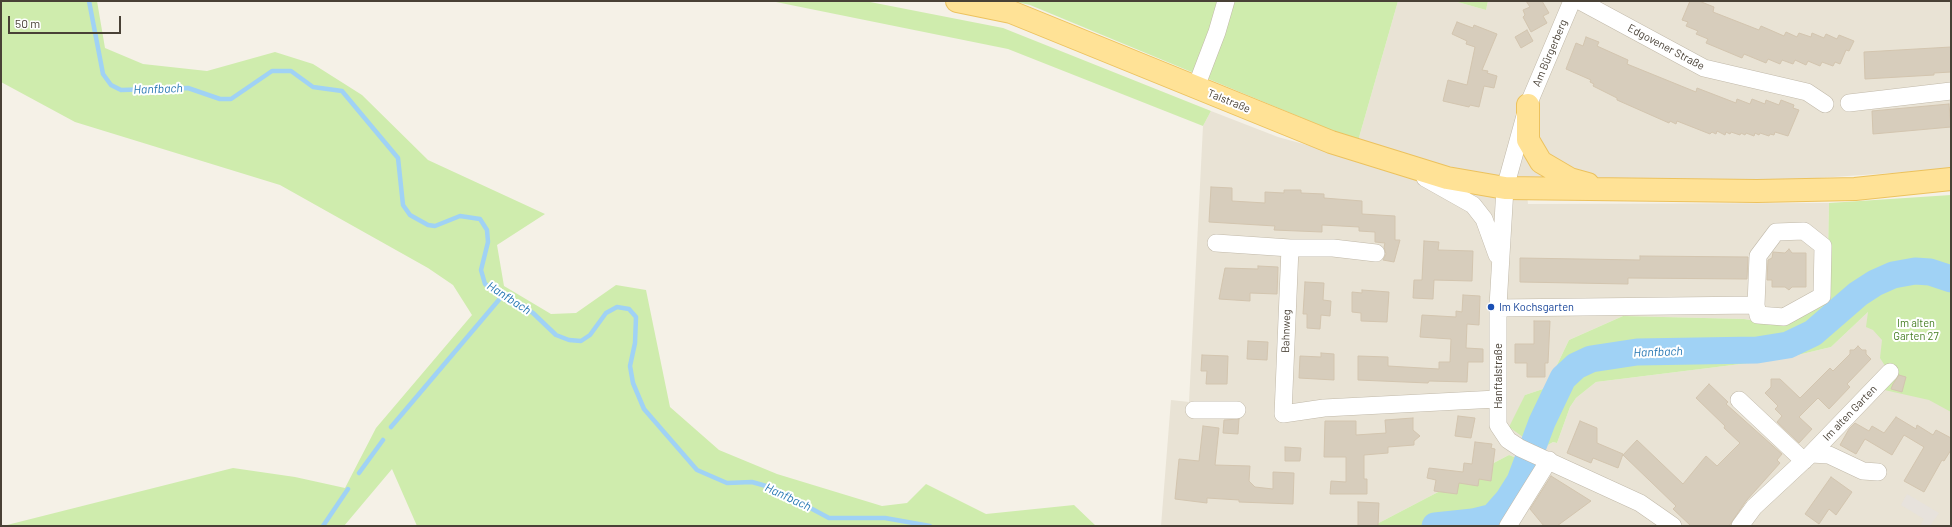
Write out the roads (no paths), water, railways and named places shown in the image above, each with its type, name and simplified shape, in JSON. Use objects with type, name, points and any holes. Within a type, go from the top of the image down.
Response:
[{"type":"main road","name":"Talstraße","points":[[958,1],[1011,12],[1331,142],[1390,162],[1447,178],[1505,188],[1608,189]]},
{"type":"main road","name":"Am Bürgerberg","points":[[1528,105],[1528,140],[1541,162],[1570,179],[1608,189]]},
{"type":"main road","points":[[1608,189],[1757,191],[1855,189],[1951,179]]},
{"type":"street","points":[[1196,87],[1217,32],[1226,1]]},
{"type":"street","name":"Am Bürgerberg","points":[[1505,188],[1528,105],[1572,1]]},
{"type":"street","name":"Edgovener Straße","points":[[1580,1],[1704,68],[1807,92],[1824,104]]},
{"type":"street","points":[[1849,103],[1951,90]]},
{"type":"street","name":"Hanftalstraße","points":[[1390,162],[1436,184],[1473,205],[1484,219],[1500,263]]},
{"type":"street","name":"Hanftalstraße","points":[[1505,188],[1498,308],[1498,425],[1508,440],[1520,448],[1640,503],[1673,526]]},
{"type":"street","points":[[1804,231],[1823,246],[1822,296],[1784,317],[1758,314],[1756,305],[1758,256],[1776,232],[1804,231]]},
{"type":"street","points":[[1216,243],[1290,248],[1333,248],[1376,253]]},
{"type":"street","name":"Bahnweg","points":[[1290,248],[1283,414],[1324,408],[1497,399]]},
{"type":"street","points":[[1498,308],[1756,305]]},
{"type":"street","name":"Im alten Garten","points":[[1740,526],[1754,507],[1808,457],[1890,372]]},
{"type":"street","points":[[1739,400],[1808,457]]},
{"type":"street","points":[[1194,410],[1237,410]]},
{"type":"street","name":"Im alten Garten","points":[[1808,457],[1830,455],[1863,471],[1878,472]]},
{"type":"street","points":[[1508,526],[1544,458]]},
{"type":"waterway","name":"Hanfbach","points":[[89,1],[103,74],[111,85],[121,90],[188,88],[220,99],[231,99],[272,71],[291,71],[313,87],[342,91],[398,158],[403,205],[410,215],[428,225],[435,226],[460,216],[480,219],[487,230],[488,242],[481,270],[485,284],[533,313],[556,335],[569,340],[581,341],[590,335],[606,313],[617,307],[629,309],[636,317],[635,343],[630,366],[633,383],[644,409],[697,470],[727,483],[752,482],[773,488],[829,518],[885,518],[930,526]]},
{"type":"waterway","name":"Hanfbach","points":[[1435,526],[1473,522],[1493,517],[1508,500],[1520,481],[1542,422],[1563,378],[1576,366],[1591,359],[1637,352],[1757,350],[1788,345],[1813,333],[1858,294],[1875,283],[1893,275],[1915,271],[1930,272],[1951,279]]},
{"type":"waterway","points":[[391,427],[503,295]]},
{"type":"waterway","points":[[359,473],[383,440]]},
{"type":"waterway","points":[[323,526],[348,489]]},
{"type":"place","name":"Im Kochsgarten","points":[[1491,307]]},
{"type":"park label","name":"Im alten Garten 27","points":[[1916,329]]}]
